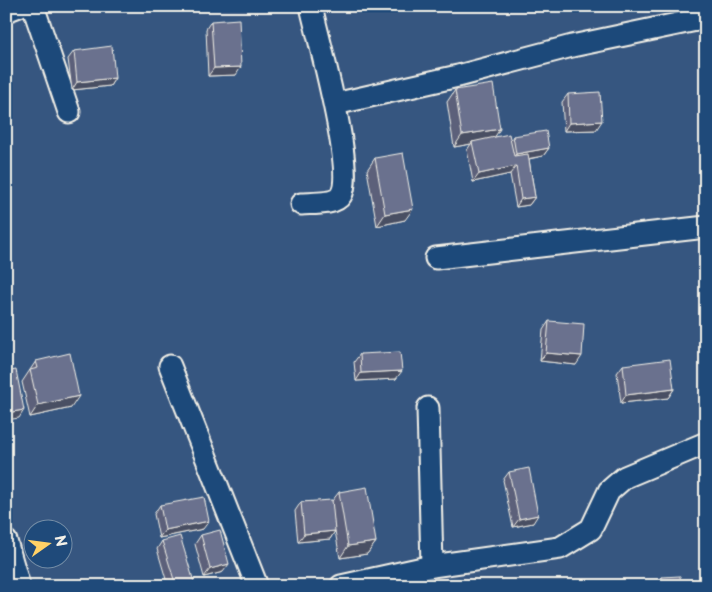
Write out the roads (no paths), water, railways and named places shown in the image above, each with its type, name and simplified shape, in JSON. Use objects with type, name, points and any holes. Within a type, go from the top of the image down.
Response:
[{"type":"street","points":[[6,11],[19,6]]},
{"type":"street","points":[[34,6],[69,112]]},
{"type":"street","points":[[301,204],[335,201],[341,196],[345,186],[345,171],[335,104],[311,6]]},
{"type":"street","points":[[335,104],[458,76],[572,46],[706,18]]},
{"type":"street","points":[[436,258],[706,227]]},
{"type":"street","points":[[170,366],[257,586]]},
{"type":"street","points":[[428,408],[432,566]]},
{"type":"street","points":[[341,586],[432,566],[560,548],[591,529],[609,491],[624,477],[706,443]]},
{"type":"street","points":[[6,542],[19,586]]}]
